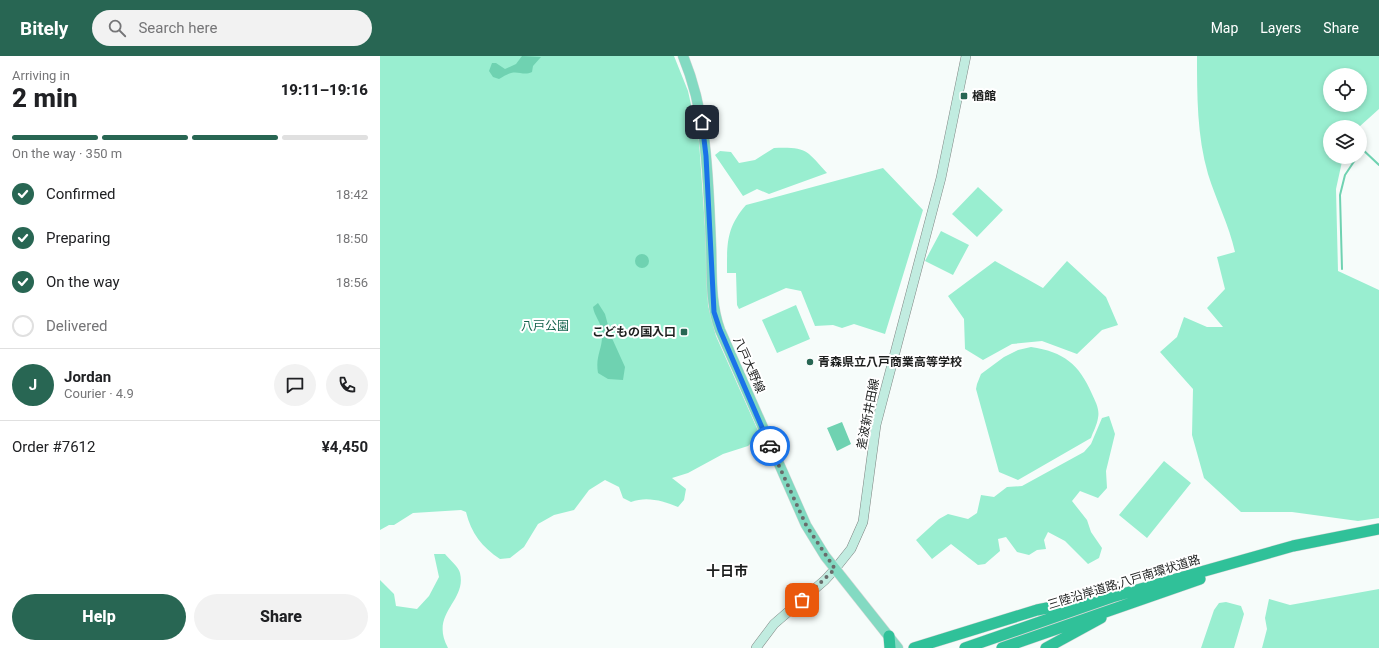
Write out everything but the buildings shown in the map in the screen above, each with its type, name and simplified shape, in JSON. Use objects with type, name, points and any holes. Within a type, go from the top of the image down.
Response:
[{"type":"highway","name":"三陸沿岸道路;八戸南環状道路","points":[[965,648],[1112,597],[1293,546],[1379,529]]},
{"type":"highway","name":"三陸沿岸道路;八戸南環状道路","points":[[1002,648],[1115,610],[1293,546]]},
{"type":"highway","points":[[914,648],[1037,610],[1112,597]]},
{"type":"highway","points":[[1046,648],[1086,628],[1115,610]]},
{"type":"highway","points":[[889,636],[890,648]]},
{"type":"main road","name":"八戸大野線","points":[[683,56],[692,78],[704,137],[713,299],[717,321],[796,506],[817,544],[898,648]]},
{"type":"main road","name":"差波新井田線","points":[[756,648],[774,624],[820,584],[852,549],[863,522],[876,425],[941,178],[966,56]]},
{"type":"green space","name":"八戸公園","points":[[380,56],[674,56],[688,91],[699,141],[706,241],[708,305],[716,336],[760,435],[748,446],[723,454],[688,473],[672,478],[686,489],[684,500],[678,507],[661,501],[649,499],[631,502],[623,498],[619,487],[605,480],[589,490],[574,510],[554,515],[538,524],[524,547],[510,558],[500,559],[488,550],[478,539],[471,527],[466,512],[461,510],[413,513],[394,525],[389,525],[380,530]]},
{"type":"green space","points":[[1197,56],[1379,56],[1379,109],[1367,120],[1323,120],[1323,164],[1341,164],[1336,189],[1338,271],[1379,290],[1379,518],[1358,521],[1292,512],[1241,512],[1204,478],[1192,435],[1193,389],[1160,352],[1177,337],[1184,317],[1207,327],[1223,327],[1207,308],[1225,289],[1217,257],[1235,252],[1204,160],[1198,115]]},
{"type":"green space","points":[[774,148],[800,149],[810,155],[827,173],[769,194],[757,189],[743,196],[715,155],[720,151],[731,152],[739,163],[755,160]]},
{"type":"green space","points":[[883,168],[923,210],[885,334],[854,324],[842,328],[833,325],[815,326],[801,291],[786,288],[739,309],[737,305],[736,273],[727,273],[727,253],[731,229],[739,213],[746,205]]},
{"type":"green space","points":[[978,187],[1003,210],[977,237],[952,214]]},
{"type":"green space","points":[[941,231],[969,245],[953,275],[925,261]]},
{"type":"green space","points":[[995,261],[1043,288],[1067,261],[1106,297],[1118,325],[1102,330],[1077,354],[1042,341],[1012,344],[983,360],[965,349],[964,319],[948,296]]},
{"type":"green space","points":[[796,305],[810,339],[777,353],[762,320]]},
{"type":"green space","points":[[1031,347],[1053,352],[1069,361],[1076,367],[1087,384],[1097,405],[1098,415],[1097,423],[1091,438],[1018,480],[999,472],[976,389],[981,374],[1004,357],[1018,350]]},
{"type":"green space","points":[[1109,416],[1115,434],[1106,471],[1107,488],[1098,498],[1080,491],[1072,501],[1087,520],[1091,532],[1102,548],[1099,558],[1088,564],[1065,541],[1048,532],[1044,540],[1046,549],[1037,550],[1029,555],[1017,552],[1006,537],[998,539],[1000,551],[985,564],[978,565],[951,544],[932,559],[916,540],[939,519],[948,514],[968,519],[977,513],[981,495],[994,497],[1007,487],[1022,486],[1084,452],[1091,444],[1102,418]]},
{"type":"green space","points":[[1164,461],[1191,483],[1147,538],[1119,515]]},
{"type":"green space","points":[[434,554],[445,554],[460,573],[461,583],[445,617],[443,626],[443,636],[448,648],[380,648],[380,580],[394,594],[396,606],[417,609],[429,596],[439,577]]},
{"type":"green space","points":[[1379,589],[1379,648],[1262,648],[1267,629],[1265,618],[1269,599],[1290,605]]},
{"type":"green space","points":[[1226,602],[1241,606],[1244,614],[1234,648],[1201,648],[1214,610],[1219,603]]},
{"type":"shaded area","points":[[522,56],[541,57],[533,66],[532,72],[529,73],[511,73],[499,79],[493,77],[489,71],[492,63],[496,63],[505,69],[516,64]]},
{"type":"shaded area","points":[[642,254],[647,256],[649,261],[647,266],[642,268],[637,266],[635,261],[637,256]]},
{"type":"shaded area","points":[[598,303],[605,314],[611,336],[625,367],[623,380],[608,379],[598,373],[597,367],[602,339],[602,329],[593,307]]},
{"type":"shaded area","points":[[842,422],[851,444],[837,451],[827,428]]},
{"type":"waterway","points":[[1367,154],[1379,165]]},
{"type":"waterway","points":[[1342,269],[1340,195],[1345,175],[1352,164]]},
{"type":"way so far","points":[[770,446],[796,506],[806,525],[817,544],[835,569],[802,600]]},
{"type":"place","name":"楢館","points":[[964,96]]},
{"type":"place","name":"こどもの国入口","points":[[684,332]]},
{"type":"place","name":"青森県立八戸商業高等学校","points":[[810,362]]},
{"type":"district","name":"十日市","points":[[727,571]]},
{"type":"route","points":[[702,122],[706,156],[714,312],[720,330],[770,446]]}]
